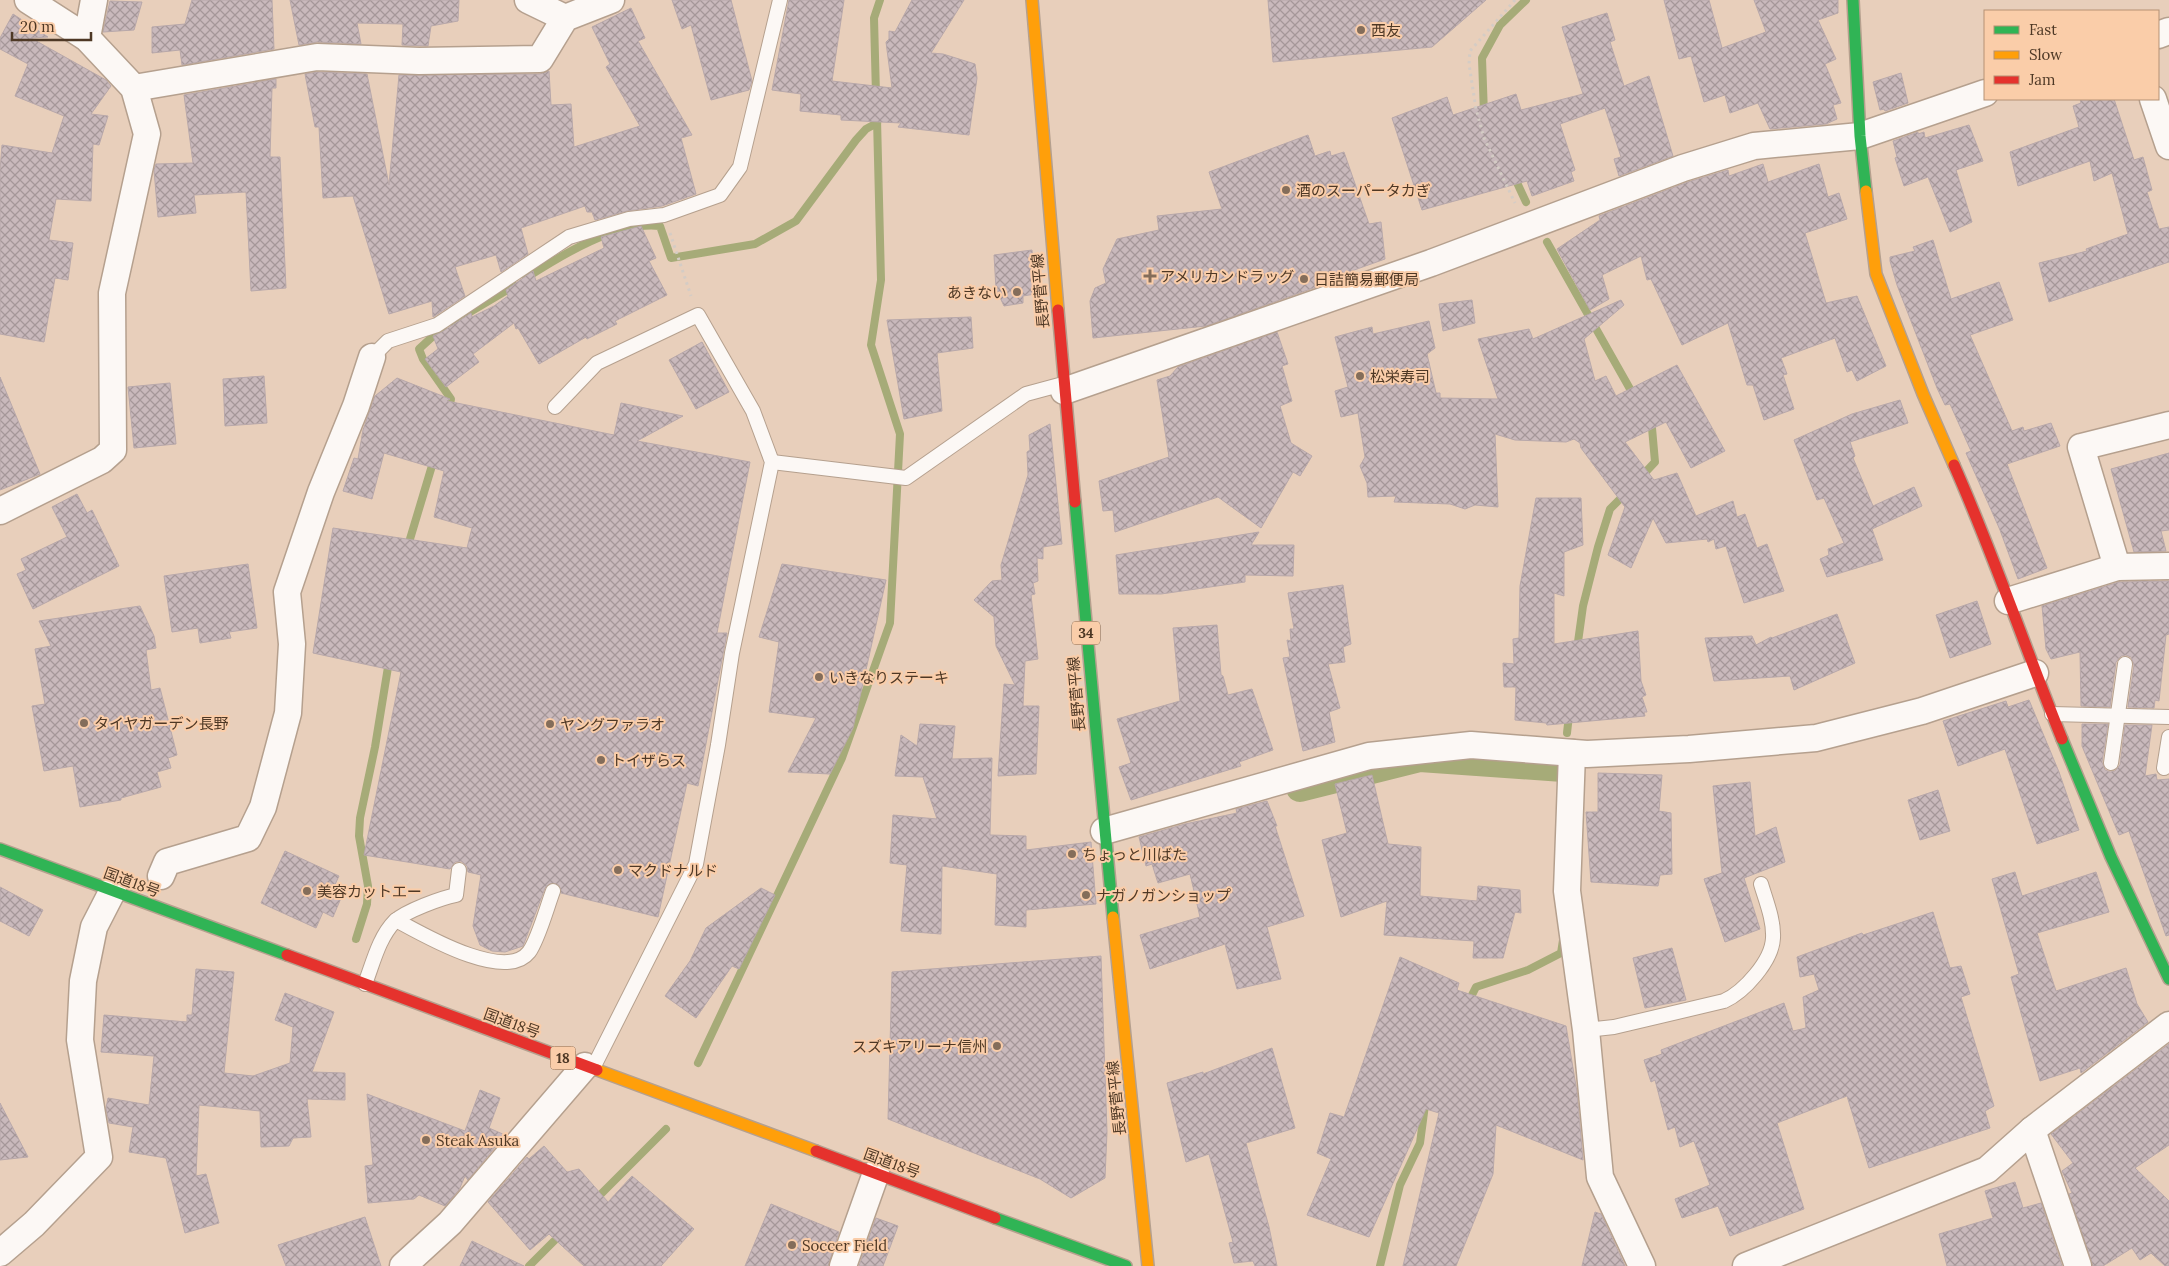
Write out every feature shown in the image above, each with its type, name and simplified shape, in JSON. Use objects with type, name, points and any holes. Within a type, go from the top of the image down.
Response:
[{"type":"main road","name":"長野菅平線","points":[[1032,0],[1063,388],[1104,830],[1148,1266]]},
{"type":"main road","points":[[1854,0],[1860,136],[1876,274],[1924,394],[1986,536],[2035,672],[2111,857],[2162,946],[2169,979]]},
{"type":"main road","name":"国道18号","points":[[0,849],[1126,1266]]},
{"type":"street","points":[[0,511],[102,460],[113,450],[112,293],[147,134],[134,88],[87,38],[28,0]]},
{"type":"street","points":[[87,38],[94,0]]},
{"type":"street","points":[[528,0],[565,18]]},
{"type":"street","points":[[134,88],[317,57],[419,61],[540,59],[565,18],[611,0]]},
{"type":"street","points":[[1063,388],[1431,263],[1683,168],[1754,146],[1860,136],[1984,93]]},
{"type":"street","points":[[2153,100],[2169,146]]},
{"type":"street","points":[[161,876],[167,862],[248,838],[263,807],[288,713],[292,644],[287,592],[321,492],[356,406],[372,357]]},
{"type":"street","points":[[2117,567],[2082,447],[2169,425]]},
{"type":"street","points":[[2008,601],[2117,567],[2169,566]]},
{"type":"street","points":[[1104,830],[1369,756],[1471,745],[1587,754],[1689,749],[1816,738],[1922,712],[2035,672]]},
{"type":"street","points":[[1572,753],[1567,891],[1586,1030],[1600,1177],[1642,1266]]},
{"type":"street","points":[[0,1253],[34,1224],[99,1157],[80,1040],[83,981],[94,927],[113,890]]},
{"type":"street","points":[[1746,1266],[1987,1170],[2032,1130],[2169,1025]]},
{"type":"street","points":[[403,1266],[450,1223],[589,1067]]},
{"type":"street","points":[[2032,1130],[2078,1266]]},
{"type":"street","points":[[843,1266],[876,1173]]},
{"type":"lane","points":[[372,357],[388,341],[437,325],[569,237],[629,219],[664,214],[720,195],[740,167],[780,0]]},
{"type":"lane","points":[[555,407],[597,362],[698,315],[753,411],[772,462],[732,653],[718,745],[696,864],[589,1067]]},
{"type":"lane","points":[[772,462],[906,478],[1026,394],[1063,388]]},
{"type":"lane","points":[[2111,763],[2125,664]]},
{"type":"lane","points":[[2052,714],[2169,717]]},
{"type":"lane","points":[[2164,768],[2169,737]]},
{"type":"lane","points":[[365,984],[381,941],[396,920],[438,899],[456,895],[459,870]]},
{"type":"lane","points":[[1586,1030],[1633,1022],[1734,997],[1746,986],[1760,968],[1773,939],[1772,924],[1761,884]]},
{"type":"lane","points":[[396,920],[429,937],[489,961],[518,961],[529,951],[553,891]]},
{"type":"path","points":[[1515,0],[1470,51],[1469,64],[1476,109],[1484,138],[1526,226]]},
{"type":"path","points":[[664,214],[698,315]]},
{"type":"building","points":[[192,0],[272,0],[274,49],[182,65],[180,50],[152,53],[152,27],[185,24]]},
{"type":"building","points":[[290,0],[459,0],[458,21],[431,26],[428,46],[402,45],[403,24],[357,23],[361,44],[317,42],[299,45]]},
{"type":"building","points":[[672,0],[731,0],[752,81],[749,90],[711,100],[691,25],[682,29]]},
{"type":"building","points":[[789,0],[844,0],[832,81],[892,88],[886,42],[889,39],[889,31],[895,32],[912,0],[964,0],[931,53],[943,54],[975,64],[977,78],[969,135],[898,127],[901,123],[841,120],[841,115],[800,111],[801,94],[772,90]]},
{"type":"building","name":"西友","points":[[1268,0],[1486,0],[1432,47],[1273,62]]},
{"type":"building","points":[[1664,0],[1709,0],[1722,48],[1766,32],[1754,0],[1838,0],[1838,13],[1818,20],[1836,59],[1825,64],[1841,103],[1833,105],[1837,119],[1826,124],[1770,129],[1758,103],[1730,113],[1725,95],[1704,102],[1691,56],[1679,59]]},
{"type":"building","points":[[110,1],[142,2],[134,30],[103,32]]},
{"type":"building","points":[[631,8],[645,38],[638,41],[692,135],[681,138],[696,194],[662,206],[627,211],[595,220],[592,212],[587,212],[585,206],[521,228],[528,254],[501,272],[496,255],[455,267],[465,296],[433,317],[432,301],[389,314],[353,196],[323,198],[319,127],[315,127],[305,74],[318,72],[367,74],[389,185],[399,75],[540,74],[549,71],[551,105],[571,104],[574,147],[640,126],[606,67],[610,64],[592,27]]},
{"type":"building","points":[[1607,13],[1615,40],[1610,42],[1624,86],[1649,76],[1673,156],[1619,176],[1614,159],[1621,157],[1605,108],[1560,124],[1575,170],[1571,172],[1574,181],[1532,196],[1527,181],[1422,210],[1392,118],[1447,97],[1453,115],[1516,94],[1521,110],[1583,94],[1562,27]]},
{"type":"building","points":[[13,14],[48,37],[31,38],[106,80],[111,86],[91,114],[108,116],[99,145],[93,144],[91,201],[56,199],[49,240],[73,243],[68,280],[55,278],[44,342],[0,334],[0,170],[2,145],[52,153],[64,116],[15,96],[28,64],[0,49],[0,38]]},
{"type":"building","points":[[1901,73],[1908,103],[1885,111],[1884,109],[1880,110],[1873,82]]},
{"type":"building","points":[[276,79],[276,88],[272,88],[270,157],[280,157],[286,288],[251,291],[246,192],[194,195],[196,213],[158,217],[154,170],[156,164],[193,163],[184,95]]},
{"type":"building","points":[[2080,100],[2114,100],[2134,160],[2143,157],[2152,190],[2147,192],[2159,229],[2169,227],[2169,262],[2049,302],[2039,263],[2087,251],[2086,249],[2128,234],[2112,173],[2094,181],[2090,161],[2018,186],[2010,152],[2079,127],[2073,106],[2081,103]]},
{"type":"building","points":[[1969,125],[1983,161],[1956,170],[1972,222],[1950,232],[1928,177],[1904,186],[1895,158],[1897,157],[1893,141],[1918,132],[1918,134],[1924,132],[1925,138]]},
{"type":"building","points":[[1308,135],[1315,156],[1330,151],[1331,156],[1344,152],[1369,224],[1381,222],[1385,259],[1318,283],[1319,286],[1206,326],[1093,338],[1090,301],[1095,288],[1106,283],[1103,269],[1117,239],[1159,230],[1157,216],[1222,209],[1209,172]]},
{"type":"building","points":[[1763,164],[1768,182],[1819,164],[1828,197],[1839,193],[1847,219],[1805,233],[1826,303],[1857,296],[1886,366],[1857,381],[1852,370],[1847,372],[1835,338],[1781,358],[1787,374],[1783,375],[1794,409],[1764,420],[1753,385],[1747,385],[1728,323],[1682,345],[1651,279],[1647,280],[1641,256],[1602,275],[1609,299],[1590,310],[1557,249],[1600,220],[1599,216],[1688,182],[1728,170],[1729,176]]},
{"type":"building","points":[[641,226],[656,258],[649,261],[667,295],[615,321],[617,324],[587,339],[586,337],[539,364],[514,323],[473,354],[479,362],[446,387],[425,359],[438,349],[433,336],[471,313],[472,317],[494,306],[508,296],[506,290],[533,271],[536,281],[604,248],[601,237]]},
{"type":"building","points":[[1933,240],[1951,299],[1999,282],[2013,320],[1970,335],[2012,431],[2023,427],[2024,431],[2051,423],[2060,446],[2007,464],[2047,568],[2018,579],[2000,530],[1966,453],[1971,451],[1950,404],[1945,405],[1937,388],[1897,285],[1890,261],[1890,257],[1915,251],[1913,247]]},
{"type":"building","points":[[1032,250],[1035,294],[1023,296],[1023,303],[1004,306],[996,289],[994,255]]},
{"type":"building","points":[[1472,300],[1475,323],[1443,331],[1439,304]]},
{"type":"building","points":[[1621,300],[1624,305],[1584,339],[1595,381],[1606,376],[1616,396],[1677,365],[1725,451],[1691,468],[1666,422],[1625,442],[1654,480],[1677,473],[1696,516],[1733,501],[1737,517],[1745,514],[1757,548],[1767,544],[1784,591],[1744,603],[1726,546],[1716,549],[1714,539],[1708,542],[1707,539],[1666,543],[1653,518],[1631,568],[1608,555],[1625,507],[1581,448],[1580,443],[1574,439],[1566,442],[1515,440],[1495,434],[1498,507],[1475,505],[1465,509],[1450,504],[1394,502],[1396,496],[1368,497],[1367,483],[1360,466],[1365,457],[1358,413],[1341,417],[1335,391],[1348,387],[1335,337],[1372,327],[1373,334],[1429,321],[1435,348],[1427,354],[1436,393],[1440,393],[1440,398],[1498,399],[1478,339],[1529,329],[1533,339]]},
{"type":"building","points":[[971,317],[973,348],[937,353],[942,411],[904,419],[887,320]]},
{"type":"building","points":[[1277,332],[1288,364],[1282,366],[1292,401],[1280,406],[1291,443],[1312,456],[1300,476],[1293,472],[1261,528],[1218,497],[1115,532],[1113,510],[1103,511],[1099,481],[1169,457],[1157,380],[1170,376],[1178,367]]},
{"type":"building","points":[[702,342],[729,392],[696,409],[669,360]]},
{"type":"building","points":[[264,376],[267,423],[225,426],[223,379]]},
{"type":"building","points":[[0,377],[40,474],[0,490]]},
{"type":"building","name":"ヤングファラオ","points":[[397,378],[450,399],[447,401],[614,435],[621,403],[683,416],[637,441],[750,462],[717,633],[727,633],[698,786],[687,783],[658,917],[561,893],[559,885],[551,883],[545,888],[523,946],[505,952],[492,951],[480,945],[473,926],[481,875],[468,872],[467,866],[461,861],[455,862],[450,869],[364,855],[401,672],[313,653],[333,528],[467,548],[472,528],[434,517],[444,471],[384,453],[372,499],[343,491],[354,458],[358,459],[363,430],[375,396]]},
{"type":"building","points":[[170,383],[176,444],[134,448],[128,387]]},
{"type":"building","points":[[1900,400],[1908,423],[1850,442],[1855,456],[1853,458],[1873,506],[1914,487],[1922,506],[1872,529],[1883,560],[1827,577],[1820,559],[1829,555],[1828,549],[1844,543],[1824,498],[1817,500],[1794,440],[1852,414]]},
{"type":"building","points":[[1050,424],[1062,544],[1043,547],[1043,559],[1037,558],[1038,581],[1033,583],[1035,594],[1031,595],[1038,659],[1025,661],[1023,706],[1039,706],[1036,774],[998,776],[1004,684],[1015,685],[996,646],[994,617],[974,600],[992,581],[1002,580],[1001,565],[1028,475],[1027,452],[1030,450],[1029,435]]},
{"type":"building","points":[[2169,453],[2169,530],[2161,531],[2166,551],[2134,552],[2111,469]]},
{"type":"building","points":[[77,494],[87,513],[92,510],[119,566],[33,609],[17,574],[26,570],[21,559],[67,537],[52,507]]},
{"type":"building","points":[[1536,498],[1581,498],[1583,545],[1564,552],[1564,596],[1554,593],[1554,644],[1638,631],[1641,681],[1646,695],[1642,697],[1647,712],[1644,712],[1645,716],[1547,725],[1546,723],[1515,720],[1516,687],[1504,687],[1503,663],[1514,664],[1513,639],[1519,638],[1520,586]]},
{"type":"building","points":[[1259,532],[1251,545],[1294,545],[1293,576],[1245,575],[1245,582],[1161,594],[1119,594],[1116,555]]},
{"type":"building","points":[[248,564],[257,628],[229,632],[231,638],[200,643],[198,628],[172,632],[164,576]]},
{"type":"building","name":"いきなりステーキ","points":[[782,564],[886,580],[853,728],[830,774],[788,772],[816,718],[769,712],[779,642],[759,637]]},
{"type":"building","points":[[2169,581],[2169,634],[2166,635],[2159,701],[2155,700],[2154,708],[2128,707],[2134,665],[2131,657],[2126,655],[2121,656],[2116,662],[2110,707],[2081,706],[2080,652],[2051,659],[2046,649],[2042,606],[2119,582]]},
{"type":"building","points":[[1343,585],[1351,644],[1343,647],[1345,662],[1328,664],[1340,708],[1329,712],[1335,742],[1303,751],[1283,658],[1290,657],[1287,640],[1291,641],[1290,629],[1294,629],[1288,593]]},
{"type":"building","points":[[1977,601],[1991,644],[1950,658],[1936,615]]},
{"type":"building","points":[[140,606],[154,636],[156,648],[146,650],[151,690],[160,688],[177,755],[168,758],[171,768],[157,772],[161,787],[121,798],[121,800],[80,807],[73,766],[44,771],[32,706],[45,704],[35,649],[51,646],[39,621]]},
{"type":"building","points":[[1837,614],[1855,663],[1794,690],[1790,676],[1714,681],[1705,638],[1752,636],[1756,645],[1771,637]]},
{"type":"building","points":[[1217,625],[1221,675],[1223,676],[1228,695],[1252,689],[1273,750],[1239,762],[1241,766],[1131,800],[1119,767],[1131,763],[1117,719],[1180,701],[1173,628]]},
{"type":"building","points":[[2029,700],[2059,772],[2079,830],[2037,844],[2005,749],[1958,766],[1943,721],[2006,701],[2008,707]]},
{"type":"building","points":[[920,724],[955,726],[952,759],[992,758],[990,835],[1026,836],[1026,850],[1091,842],[1096,904],[1026,910],[1026,927],[995,925],[997,874],[942,866],[941,934],[901,931],[907,865],[890,863],[893,815],[937,819],[923,777],[895,776],[901,735],[917,746]]},
{"type":"building","points":[[2082,724],[2108,724],[2102,762],[2105,770],[2110,772],[2115,771],[2120,765],[2125,725],[2152,725],[2145,776],[2156,774],[2157,780],[2169,779],[2169,935],[2166,936],[2129,831],[2119,835],[2082,746]]},
{"type":"building","points":[[1598,773],[1662,775],[1659,811],[1671,813],[1672,874],[1660,875],[1658,886],[1591,882],[1586,812],[1598,812]]},
{"type":"building","points":[[1372,775],[1388,844],[1421,847],[1420,896],[1477,901],[1478,886],[1520,890],[1521,913],[1515,912],[1503,958],[1473,958],[1474,941],[1384,935],[1387,901],[1341,917],[1322,840],[1347,833],[1335,784]]},
{"type":"building","points":[[1750,782],[1755,836],[1776,827],[1785,862],[1744,878],[1760,929],[1725,942],[1704,879],[1722,873],[1713,786]]},
{"type":"building","points":[[1938,790],[1950,831],[1920,840],[1908,800]]},
{"type":"building","points":[[1267,801],[1277,826],[1275,826],[1304,916],[1267,927],[1281,979],[1237,989],[1225,944],[1150,969],[1140,935],[1200,917],[1190,874],[1158,883],[1152,864],[1146,866],[1139,837],[1185,824],[1237,813],[1236,809]]},
{"type":"building","points":[[285,851],[339,876],[331,893],[341,898],[333,917],[323,912],[316,928],[261,903]]},
{"type":"building","points":[[2015,872],[2022,896],[2096,872],[2109,912],[2037,933],[2056,991],[2126,968],[2137,1004],[2148,1022],[2081,1073],[2080,1068],[2040,1081],[2011,977],[2019,974],[1992,879]]},
{"type":"building","points":[[0,887],[43,910],[29,936],[0,921]]},
{"type":"building","points":[[761,888],[775,895],[739,969],[732,966],[696,1018],[665,996],[690,961],[706,928]]},
{"type":"building","points":[[1933,912],[1950,968],[1961,966],[1970,994],[1961,997],[1994,1106],[1985,1111],[1990,1128],[1869,1168],[1847,1096],[1777,1123],[1804,1209],[1730,1236],[1718,1206],[1682,1218],[1675,1199],[1710,1185],[1694,1141],[1680,1147],[1675,1127],[1668,1130],[1655,1080],[1651,1082],[1644,1060],[1662,1054],[1661,1050],[1784,1003],[1793,1031],[1806,1028],[1803,997],[1819,990],[1814,974],[1800,977],[1797,957],[1862,933],[1863,935]]},
{"type":"building","points":[[1672,948],[1686,1000],[1645,1008],[1633,958]]},
{"type":"building","name":"スズキアリーナ信州","points":[[1101,956],[1107,1132],[1105,1178],[1071,1198],[1040,1179],[888,1119],[892,972]]},
{"type":"building","points":[[1400,957],[1459,983],[1457,990],[1566,1026],[1577,1092],[1583,1160],[1496,1125],[1493,1174],[1456,1266],[1403,1266],[1439,1113],[1426,1109],[1369,1237],[1307,1215],[1331,1159],[1317,1153],[1330,1113],[1344,1117]]},
{"type":"building","points":[[196,969],[234,972],[224,1073],[253,1076],[290,1063],[293,1027],[275,1020],[285,993],[334,1012],[312,1072],[345,1073],[345,1100],[307,1099],[311,1137],[293,1138],[289,1146],[261,1147],[260,1111],[199,1105],[196,1176],[206,1174],[219,1223],[185,1233],[166,1158],[129,1152],[133,1127],[109,1123],[106,1108],[108,1098],[149,1105],[154,1056],[101,1052],[104,1015],[187,1022],[187,1015],[192,1015]]},
{"type":"building","points":[[2169,1044],[2169,1145],[2135,1168],[2169,1201],[2169,1266],[2165,1266],[2151,1253],[2140,1260],[2132,1248],[2103,1266],[2093,1266],[2069,1194],[2072,1193],[2062,1171],[2073,1163],[2051,1134]]},
{"type":"building","points":[[1272,1048],[1295,1128],[1246,1143],[1269,1227],[1277,1266],[1255,1266],[1253,1261],[1234,1263],[1229,1243],[1233,1242],[1209,1154],[1186,1162],[1167,1083],[1203,1072],[1203,1074]]},
{"type":"building","points":[[480,1090],[500,1098],[489,1128],[505,1135],[468,1180],[465,1176],[459,1190],[445,1206],[419,1195],[414,1199],[368,1203],[365,1166],[373,1165],[367,1094],[465,1131]]},
{"type":"building","points":[[0,1103],[28,1157],[0,1160]]},
{"type":"building","points":[[544,1146],[567,1172],[579,1169],[608,1202],[632,1176],[694,1229],[661,1266],[584,1266],[549,1234],[530,1250],[488,1202],[527,1157],[529,1159]]},
{"type":"building","points":[[2015,1182],[2023,1208],[2041,1203],[2062,1266],[1947,1266],[1939,1234],[1993,1218],[1985,1191]]},
{"type":"building","points":[[771,1204],[839,1232],[828,1266],[745,1266]]},
{"type":"building","points":[[1595,1212],[1601,1214],[1625,1266],[1582,1266]]},
{"type":"building","points":[[365,1217],[381,1266],[286,1266],[278,1245]]},
{"type":"building","points":[[876,1218],[898,1226],[883,1266],[859,1266]]},
{"type":"building","points":[[472,1241],[524,1266],[460,1266]]},
{"type":"waterway","points":[[876,95],[874,18],[880,0]]},
{"type":"waterway","points":[[1484,115],[1482,58],[1500,25],[1526,0]]},
{"type":"waterway","points":[[698,1063],[842,758],[890,623],[900,434],[871,345],[881,280],[877,119]]},
{"type":"waterway","points":[[526,278],[556,259],[590,242],[608,234],[643,226],[660,226],[671,258],[755,244],[796,221],[856,140],[866,129],[877,123]]},
{"type":"waterway","points":[[1513,174],[1526,202]]},
{"type":"waterway","points":[[1547,242],[1634,396]]},
{"type":"waterway","points":[[453,322],[514,286]]},
{"type":"waterway","points":[[443,327],[419,349],[423,359],[451,399],[449,410]]},
{"type":"waterway","points":[[1640,478],[1655,462],[1652,428],[1648,422]]},
{"type":"waterway","points":[[407,549],[434,459]]},
{"type":"waterway","points":[[1577,649],[1583,606],[1598,547],[1610,509],[1626,493]]},
{"type":"waterway","points":[[356,939],[367,904],[368,886],[359,836],[360,818],[375,747],[389,661]]},
{"type":"waterway","points":[[1567,733],[1569,715]]},
{"type":"waterway","points":[[1300,788],[1420,758],[1563,768]]},
{"type":"waterway","points":[[1468,1003],[1476,987],[1528,970],[1561,953],[1563,940]]},
{"type":"waterway","points":[[1380,1266],[1400,1185],[1420,1143],[1425,1105]]},
{"type":"waterway","points":[[594,1201],[666,1129]]},
{"type":"waterway","points":[[529,1266],[561,1234]]},
{"type":"traffic: fast","points":[[1853,0],[1860,136],[1866,191]]},
{"type":"traffic: fast","points":[[1075,502],[1113,917]]},
{"type":"traffic: fast","points":[[2062,739],[2111,857],[2169,979]]},
{"type":"traffic: fast","points":[[0,849],[287,955]]},
{"type":"traffic: fast","points":[[995,1218],[1126,1266]]},
{"type":"traffic: slow","points":[[1032,0],[1058,310]]},
{"type":"traffic: slow","points":[[1866,191],[1876,274],[1923,394],[1954,465]]},
{"type":"traffic: slow","points":[[1113,917],[1148,1266]]},
{"type":"traffic: slow","points":[[597,1070],[816,1151]]},
{"type":"traffic: jam","points":[[1058,310],[1075,502]]},
{"type":"traffic: jam","points":[[1954,465],[1983,533],[2062,739]]},
{"type":"traffic: jam","points":[[287,955],[597,1070]]},
{"type":"traffic: jam","points":[[816,1151],[995,1218]]},
{"type":"place","name":"西友","points":[[1361,30]]},
{"type":"place","name":"酒のスーパータカぎ","points":[[1286,190]]},
{"type":"place","name":"アメリカンドラッグ","points":[[1150,276]]},
{"type":"place","name":"日詰簡易郵便局","points":[[1304,279]]},
{"type":"place","name":"あきない","points":[[1017,292]]},
{"type":"place","name":"松栄寿司","points":[[1360,376]]},
{"type":"place","name":"いきなりステーキ","points":[[819,677]]},
{"type":"place","name":"タイヤガーデン長野","points":[[84,723]]},
{"type":"place","name":"ヤングファラオ","points":[[550,724]]},
{"type":"place","name":"トイザらス","points":[[601,760]]},
{"type":"place","name":"ちょっと川ばた","points":[[1072,854]]},
{"type":"place","name":"マクドナルド","points":[[618,870]]},
{"type":"place","name":"美容カットエー","points":[[307,891]]},
{"type":"place","name":"ナガノガンショップ","points":[[1086,895]]},
{"type":"place","name":"スズキアリーナ信州","points":[[997,1046]]},
{"type":"place","name":"Steak Asuka","points":[[426,1140]]},
{"type":"place","name":"Soccer Field","points":[[792,1245]]}]
